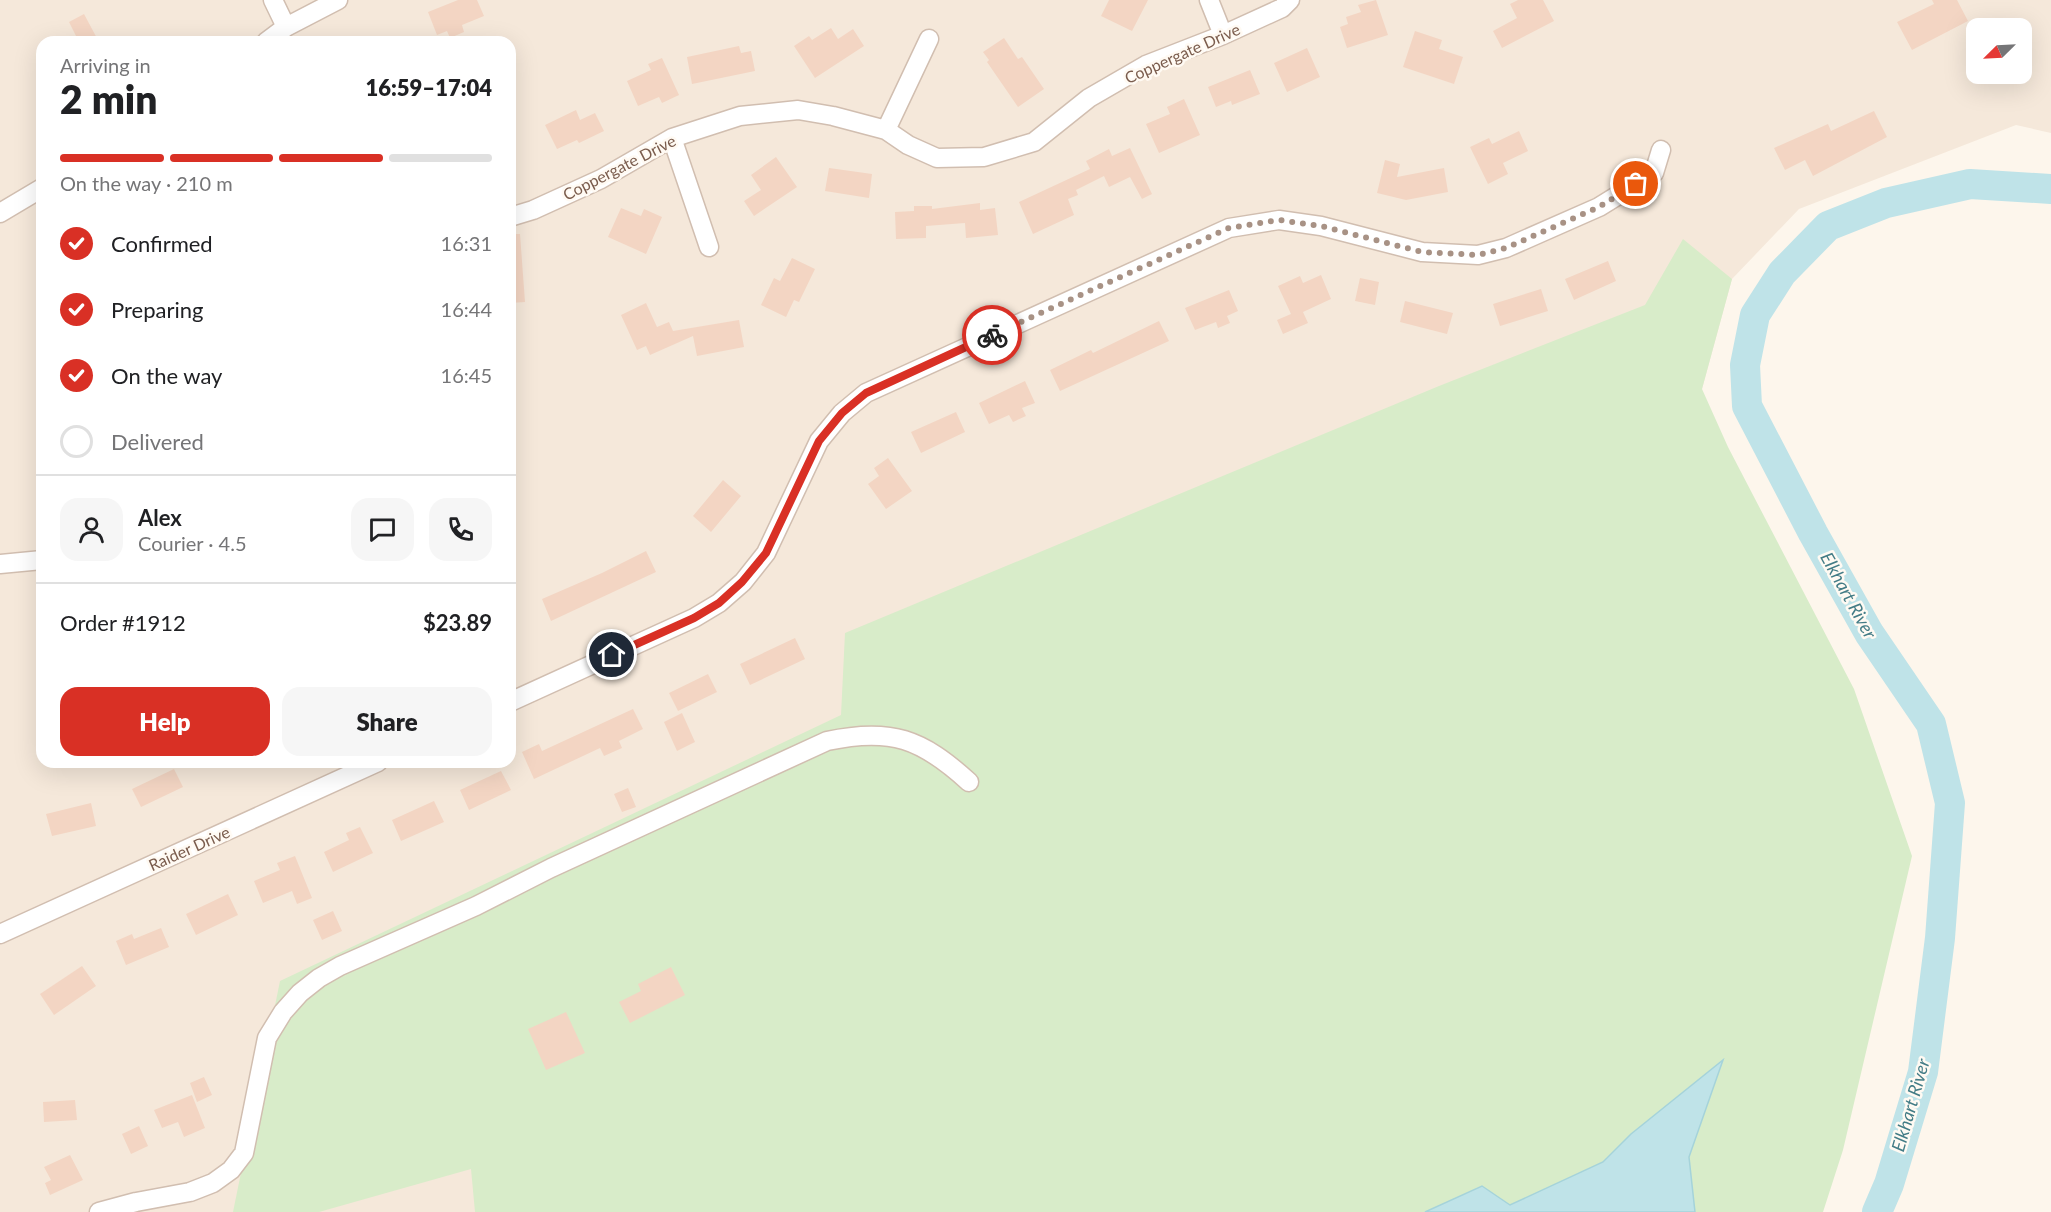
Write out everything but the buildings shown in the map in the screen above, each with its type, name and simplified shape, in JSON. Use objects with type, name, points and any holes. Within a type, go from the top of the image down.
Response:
[{"type":"street","points":[[273,0],[286,27]]},
{"type":"street","points":[[274,36],[286,27],[338,0]]},
{"type":"street","points":[[1209,0],[1223,35]]},
{"type":"street","name":"Coppergate Drive","points":[[516,215],[533,210],[601,179],[672,138],[740,116],[798,110],[833,116],[886,130],[908,145],[937,158],[984,157],[1034,142],[1089,98],[1146,65],[1223,35],[1282,8],[1290,0]]},
{"type":"street","points":[[886,130],[929,39]]},
{"type":"street","points":[[672,138],[709,247]]},
{"type":"street","points":[[516,699],[694,618],[719,603],[742,582],[766,553],[819,441],[842,413],[866,393],[1229,228],[1279,220],[1321,226],[1422,252],[1478,255],[1506,248],[1599,207],[1654,173],[1660,150]]},
{"type":"street","points":[[0,213],[36,192]]},
{"type":"street","points":[[0,564],[36,561]]},
{"type":"street","points":[[99,1212],[136,1202],[190,1192],[213,1183],[231,1170],[244,1153],[267,1038],[282,1012],[300,993],[319,978],[340,966],[476,906],[551,868],[827,741],[846,737],[890,736],[930,750],[969,782]]},
{"type":"street","name":"Raider Drive","points":[[0,934],[365,768]]},
{"type":"shaded area","points":[[0,0],[2051,0],[2051,133],[2016,125],[1799,209],[1732,279],[1702,389],[1006,1212],[0,1212]]},
{"type":"green space","points":[[1683,239],[1732,279],[1702,389],[1728,447],[1854,689],[1912,856],[1843,1150],[1823,1212],[475,1212],[471,1169],[319,1212],[233,1212],[280,981],[841,715],[845,633],[1439,386],[1645,305]]},
{"type":"water","points":[[1723,1060],[1689,1157],[1695,1212],[1425,1212],[1482,1186],[1510,1205],[1603,1162],[1631,1134]]},
{"type":"waterway","name":"Elkhart River","points":[[1877,1212],[1889,1184],[1923,1072],[1940,938],[1950,803],[1931,724],[1869,633],[1813,533],[1747,406],[1745,365],[1755,315],[1782,273],[1828,226],[1886,203],[1970,184],[2051,189]]},
{"type":"way so far","points":[[992,335],[1229,228],[1279,220],[1321,226],[1422,252],[1478,255],[1506,248],[1599,207],[1636,184]]},
{"type":"route","points":[[612,655],[694,618],[719,603],[742,582],[766,553],[819,441],[842,413],[866,393],[992,335]]}]
